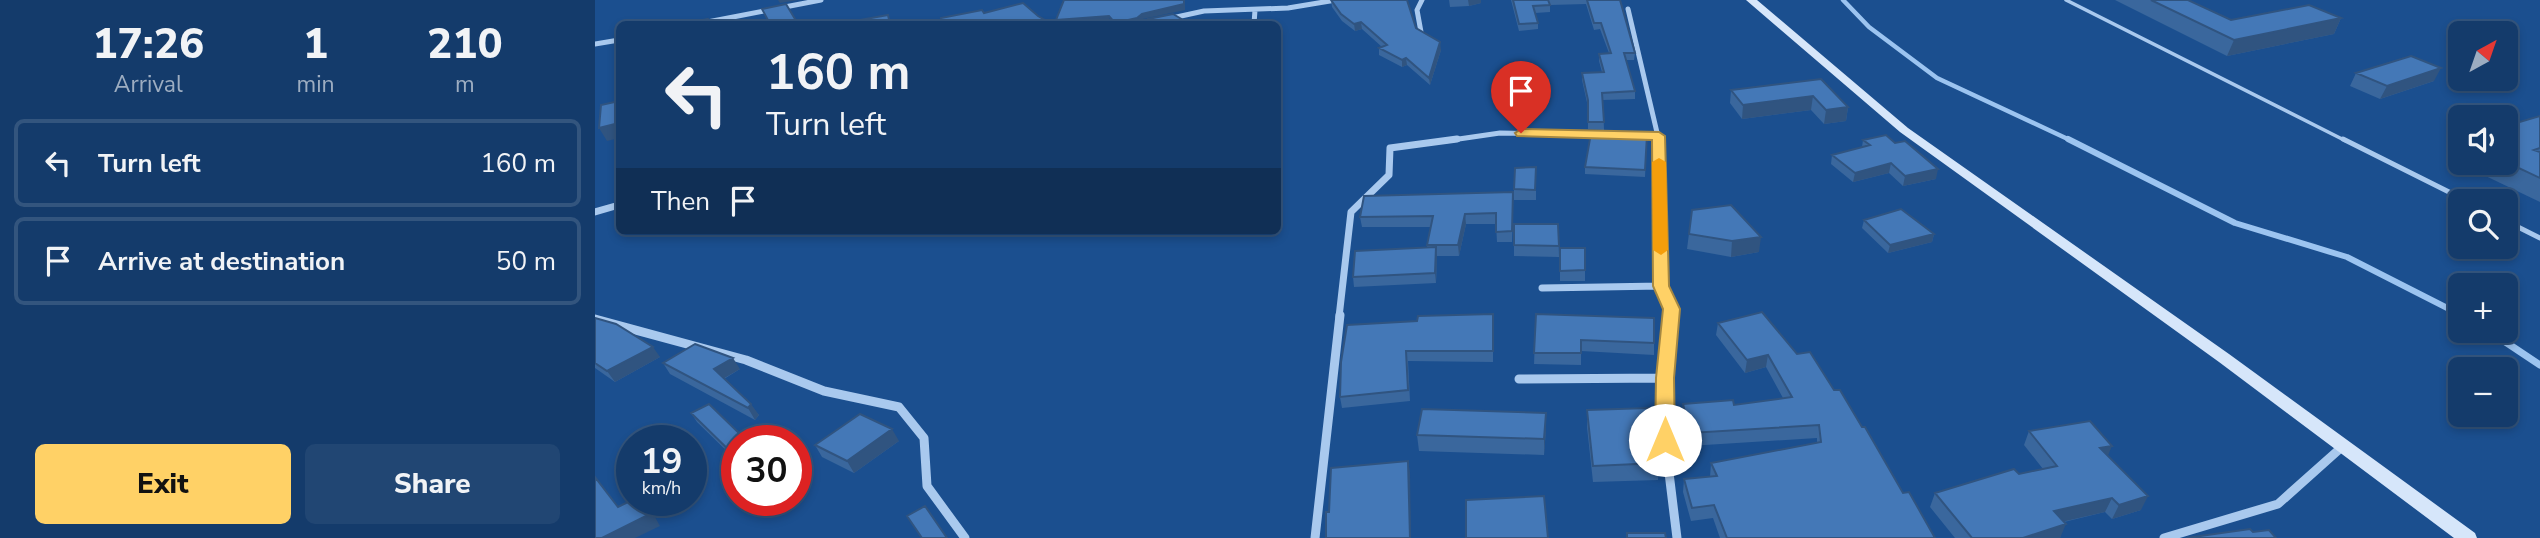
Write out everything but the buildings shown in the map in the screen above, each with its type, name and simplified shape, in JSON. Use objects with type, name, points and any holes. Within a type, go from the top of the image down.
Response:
[{"type":"main road","points":[[1751,0],[1904,130],[2468,538]]},
{"type":"street","points":[[725,21],[821,0]]},
{"type":"street","points":[[1168,19],[1204,11],[1288,8],[1336,0]]},
{"type":"street","points":[[1421,32],[1417,10],[1422,0]]},
{"type":"street","points":[[1254,21],[1255,9]]},
{"type":"street","points":[[1628,9],[1659,136],[1661,286],[1672,309],[1665,378],[1665,440],[1677,538]]},
{"type":"street","points":[[595,44],[616,40]]},
{"type":"street","points":[[1315,538],[1351,212],[1389,175],[1390,148],[1500,133],[1607,135]]},
{"type":"street","points":[[1633,135],[1659,136]]},
{"type":"street","points":[[595,212],[616,206]]},
{"type":"street","points":[[1542,288],[1661,286]]},
{"type":"street","points":[[595,319],[746,360],[824,391],[899,407],[924,439],[927,486],[965,538]]},
{"type":"street","points":[[1520,379],[1665,378]]},
{"type":"street","points":[[2164,538],[2278,504],[2343,446]]},
{"type":"lane","points":[[2066,0],[2448,191]]},
{"type":"lane","points":[[2518,227],[2540,238]]},
{"type":"waterway","points":[[1843,0],[1869,27],[1937,78],[2072,141]]},
{"type":"waterway","points":[[2068,139],[2072,141]]},
{"type":"waterway","points":[[2072,141],[2235,223],[2347,257],[2448,308]]},
{"type":"waterway","points":[[2507,343],[2540,365]]},
{"type":"slow traffic","points":[[1659,162],[1661,250]]},
{"type":"route","points":[[1521,133],[1659,136],[1661,286],[1672,309],[1665,378],[1665,440]]}]
